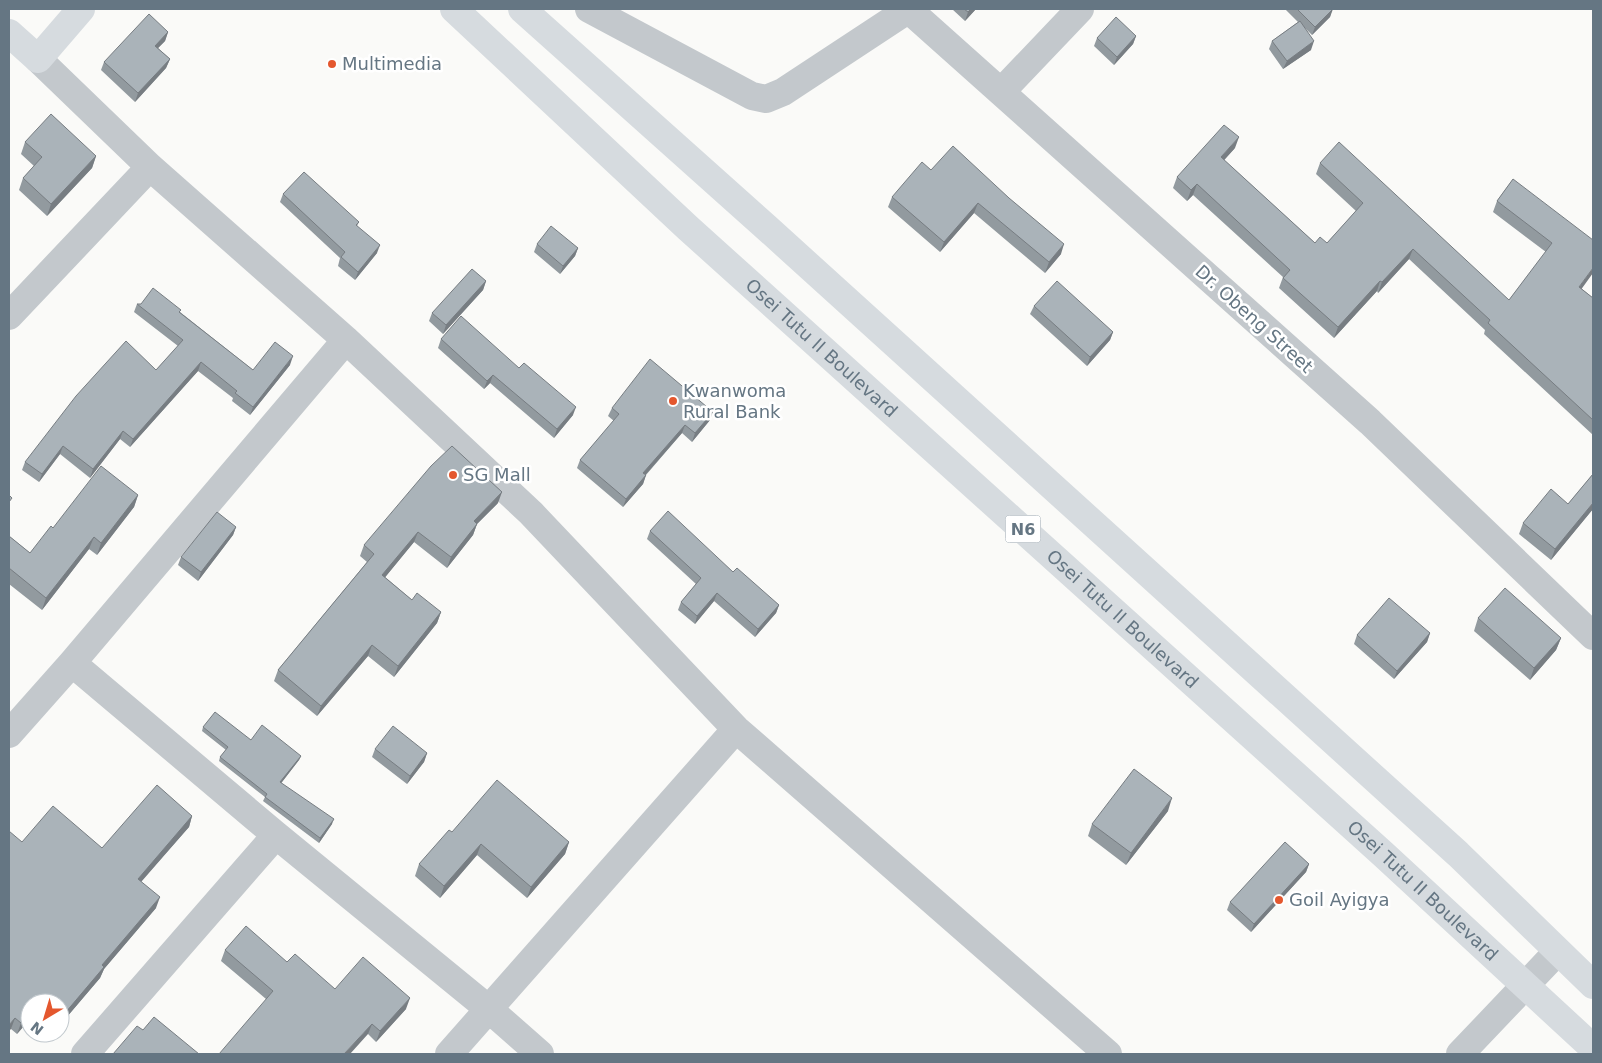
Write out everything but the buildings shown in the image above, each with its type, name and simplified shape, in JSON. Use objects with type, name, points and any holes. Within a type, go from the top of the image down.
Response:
[{"type":"main road","points":[[9,33],[38,59],[81,9]]},
{"type":"main road","name":"Osei Tutu II Boulevard","points":[[454,9],[688,228],[1334,810],[1593,1048]]},
{"type":"main road","points":[[522,9],[897,345],[1458,854],[1593,985]]},
{"type":"street","points":[[588,9],[752,96],[766,99],[783,92],[909,9]]},
{"type":"street","name":"Dr. Obeng Street","points":[[909,9],[1370,422],[1593,636]]},
{"type":"street","points":[[1001,92],[1080,9]]},
{"type":"street","points":[[38,59],[150,167],[346,340],[531,513],[736,729],[1108,1054]]},
{"type":"street","points":[[9,316],[150,167]]},
{"type":"street","points":[[9,734],[72,663],[346,340]]},
{"type":"street","points":[[72,663],[276,835],[490,1010],[540,1054]]},
{"type":"street","points":[[450,1054],[736,729]]},
{"type":"street","points":[[85,1054],[276,835]]},
{"type":"street","points":[[1460,1054],[1557,952]]},
{"type":"place","name":"Multimedia","points":[[332,64]]},
{"type":"place","name":"Kwanwoma Rural Bank","points":[[673,401]]},
{"type":"place","name":"SG Mall","points":[[453,475]]},
{"type":"place","name":"Goil Ayigya","points":[[1279,900]]}]
